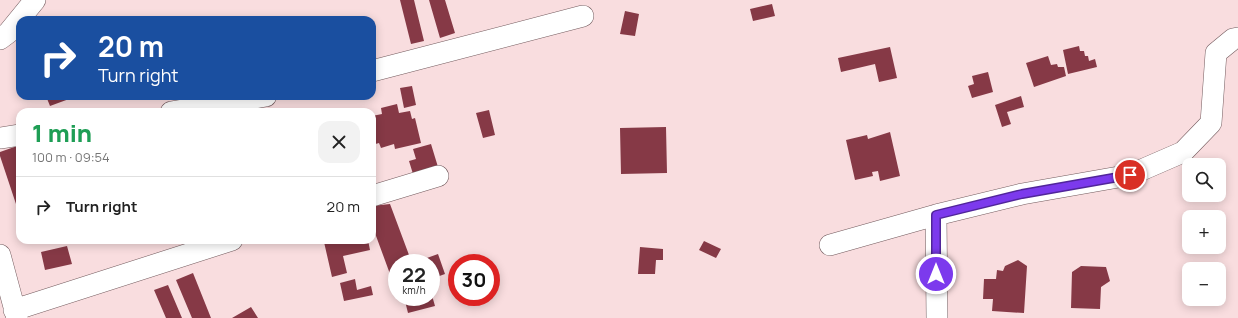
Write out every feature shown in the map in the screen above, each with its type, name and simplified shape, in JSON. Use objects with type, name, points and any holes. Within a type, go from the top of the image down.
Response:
[{"type":"street","points":[[22,16],[35,0]]},
{"type":"street","points":[[376,70],[583,16]]},
{"type":"street","points":[[0,39],[16,23]]},
{"type":"street","points":[[830,245],[936,215],[1022,194],[1130,175],[1183,152],[1211,122],[1216,53],[1233,39],[1238,38]]},
{"type":"street","points":[[195,108],[242,100]]},
{"type":"street","points":[[0,138],[16,136]]},
{"type":"street","points":[[376,195],[438,176]]},
{"type":"street","points":[[936,215],[937,318]]},
{"type":"street","points":[[0,255],[16,314],[220,244]]},
{"type":"building","points":[[400,0],[414,0],[424,41],[411,44]]},
{"type":"building","points":[[429,0],[445,0],[455,33],[440,38]]},
{"type":"building","points":[[772,4],[775,16],[753,21],[750,9]]},
{"type":"building","points":[[625,11],[639,14],[635,36],[620,34]]},
{"type":"building","points":[[1079,46],[1080,51],[1084,51],[1085,56],[1088,56],[1089,61],[1095,59],[1097,67],[1068,74],[1063,50]]},
{"type":"building","points":[[890,47],[897,78],[879,82],[875,64],[841,72],[838,58]]},
{"type":"building","points":[[1048,56],[1051,65],[1057,64],[1058,67],[1064,67],[1066,76],[1034,87],[1026,63]]},
{"type":"building","points":[[988,72],[993,92],[972,98],[968,86],[974,84],[972,76]]},
{"type":"building","points":[[412,86],[416,105],[404,108],[400,88]]},
{"type":"building","points":[[1021,96],[1024,107],[1007,112],[1011,124],[1002,127],[995,105]]},
{"type":"building","points":[[48,100],[66,100],[50,106]]},
{"type":"building","points":[[397,104],[399,113],[410,111],[412,119],[415,118],[421,143],[395,149],[394,144],[381,148],[379,143],[376,144],[376,115],[382,114],[381,108]]},
{"type":"building","points":[[489,110],[495,135],[483,138],[476,113]]},
{"type":"building","points":[[666,127],[667,173],[621,174],[620,128]]},
{"type":"building","points":[[890,132],[900,176],[880,181],[878,171],[872,172],[873,176],[855,180],[846,140],[867,135],[868,139]]},
{"type":"building","points":[[431,144],[438,167],[413,174],[409,161],[416,159],[413,149]]},
{"type":"building","points":[[16,146],[16,204],[0,156],[0,152]]},
{"type":"building","points":[[390,204],[409,254],[388,254],[388,269],[376,236],[376,206]]},
{"type":"building","points":[[704,241],[721,249],[716,258],[699,250]]},
{"type":"building","points":[[324,244],[369,244],[370,250],[343,256],[347,273],[332,277]]},
{"type":"building","points":[[67,246],[72,264],[45,270],[41,252]]},
{"type":"building","points":[[640,247],[663,249],[663,260],[656,260],[655,274],[638,274]]},
{"type":"building","points":[[440,260],[445,274],[440,276]]},
{"type":"building","points":[[1018,260],[1027,266],[1024,313],[992,311],[993,299],[983,299],[984,279],[996,279],[997,270],[1003,271],[1005,266]]},
{"type":"building","points":[[1081,266],[1106,267],[1110,281],[1101,287],[1100,309],[1071,308],[1072,272]]},
{"type":"building","points":[[193,273],[211,318],[192,318],[176,280]]},
{"type":"building","points":[[355,279],[357,290],[371,286],[373,295],[344,301],[340,283]]},
{"type":"building","points":[[168,285],[182,318],[166,318],[154,290]]},
{"type":"building","points":[[406,306],[435,306],[408,313]]},
{"type":"building","points":[[251,307],[258,318],[232,318]]},
{"type":"route","points":[[936,274],[936,215],[1022,194],[1064,188],[1130,175]]}]
